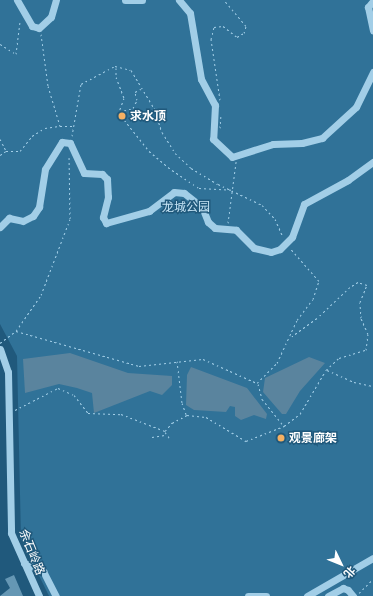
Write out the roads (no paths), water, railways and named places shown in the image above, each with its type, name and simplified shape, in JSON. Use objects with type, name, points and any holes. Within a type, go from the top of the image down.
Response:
[{"type":"street","points":[[17,0],[32,26],[39,28],[51,17],[56,0]]},
{"type":"street","points":[[126,0],[142,0]]},
{"type":"street","points":[[179,0],[190,13],[201,78],[215,104],[214,139],[229,156],[236,158],[273,144],[309,142],[327,135],[356,108],[373,72]]},
{"type":"street","points":[[373,0],[368,7],[373,30]]},
{"type":"street","points":[[0,227],[9,218],[23,221],[33,216],[39,206],[45,169],[62,142],[70,143],[84,173],[102,174],[107,179],[108,197],[103,217],[106,223],[149,212],[174,192],[184,193],[202,207],[208,222],[215,228],[228,227],[236,230],[254,248],[271,252],[280,249],[292,237],[304,204],[348,180],[373,162]]},
{"type":"street","name":"余石岭路","points":[[0,348],[8,372],[11,526],[13,540],[39,596]]},
{"type":"street","points":[[308,596],[373,558]]},
{"type":"street","points":[[24,563],[42,571],[56,596]]},
{"type":"street","points":[[328,596],[343,588],[348,590],[354,596]]},
{"type":"street","points":[[248,596],[266,596]]},
{"type":"place","name":"求水顶","points":[[122,116]]},
{"type":"place","name":"观景廊架","points":[[281,438]]},
{"type":"park label","name":"龙城公园","points":[[186,207]]}]
